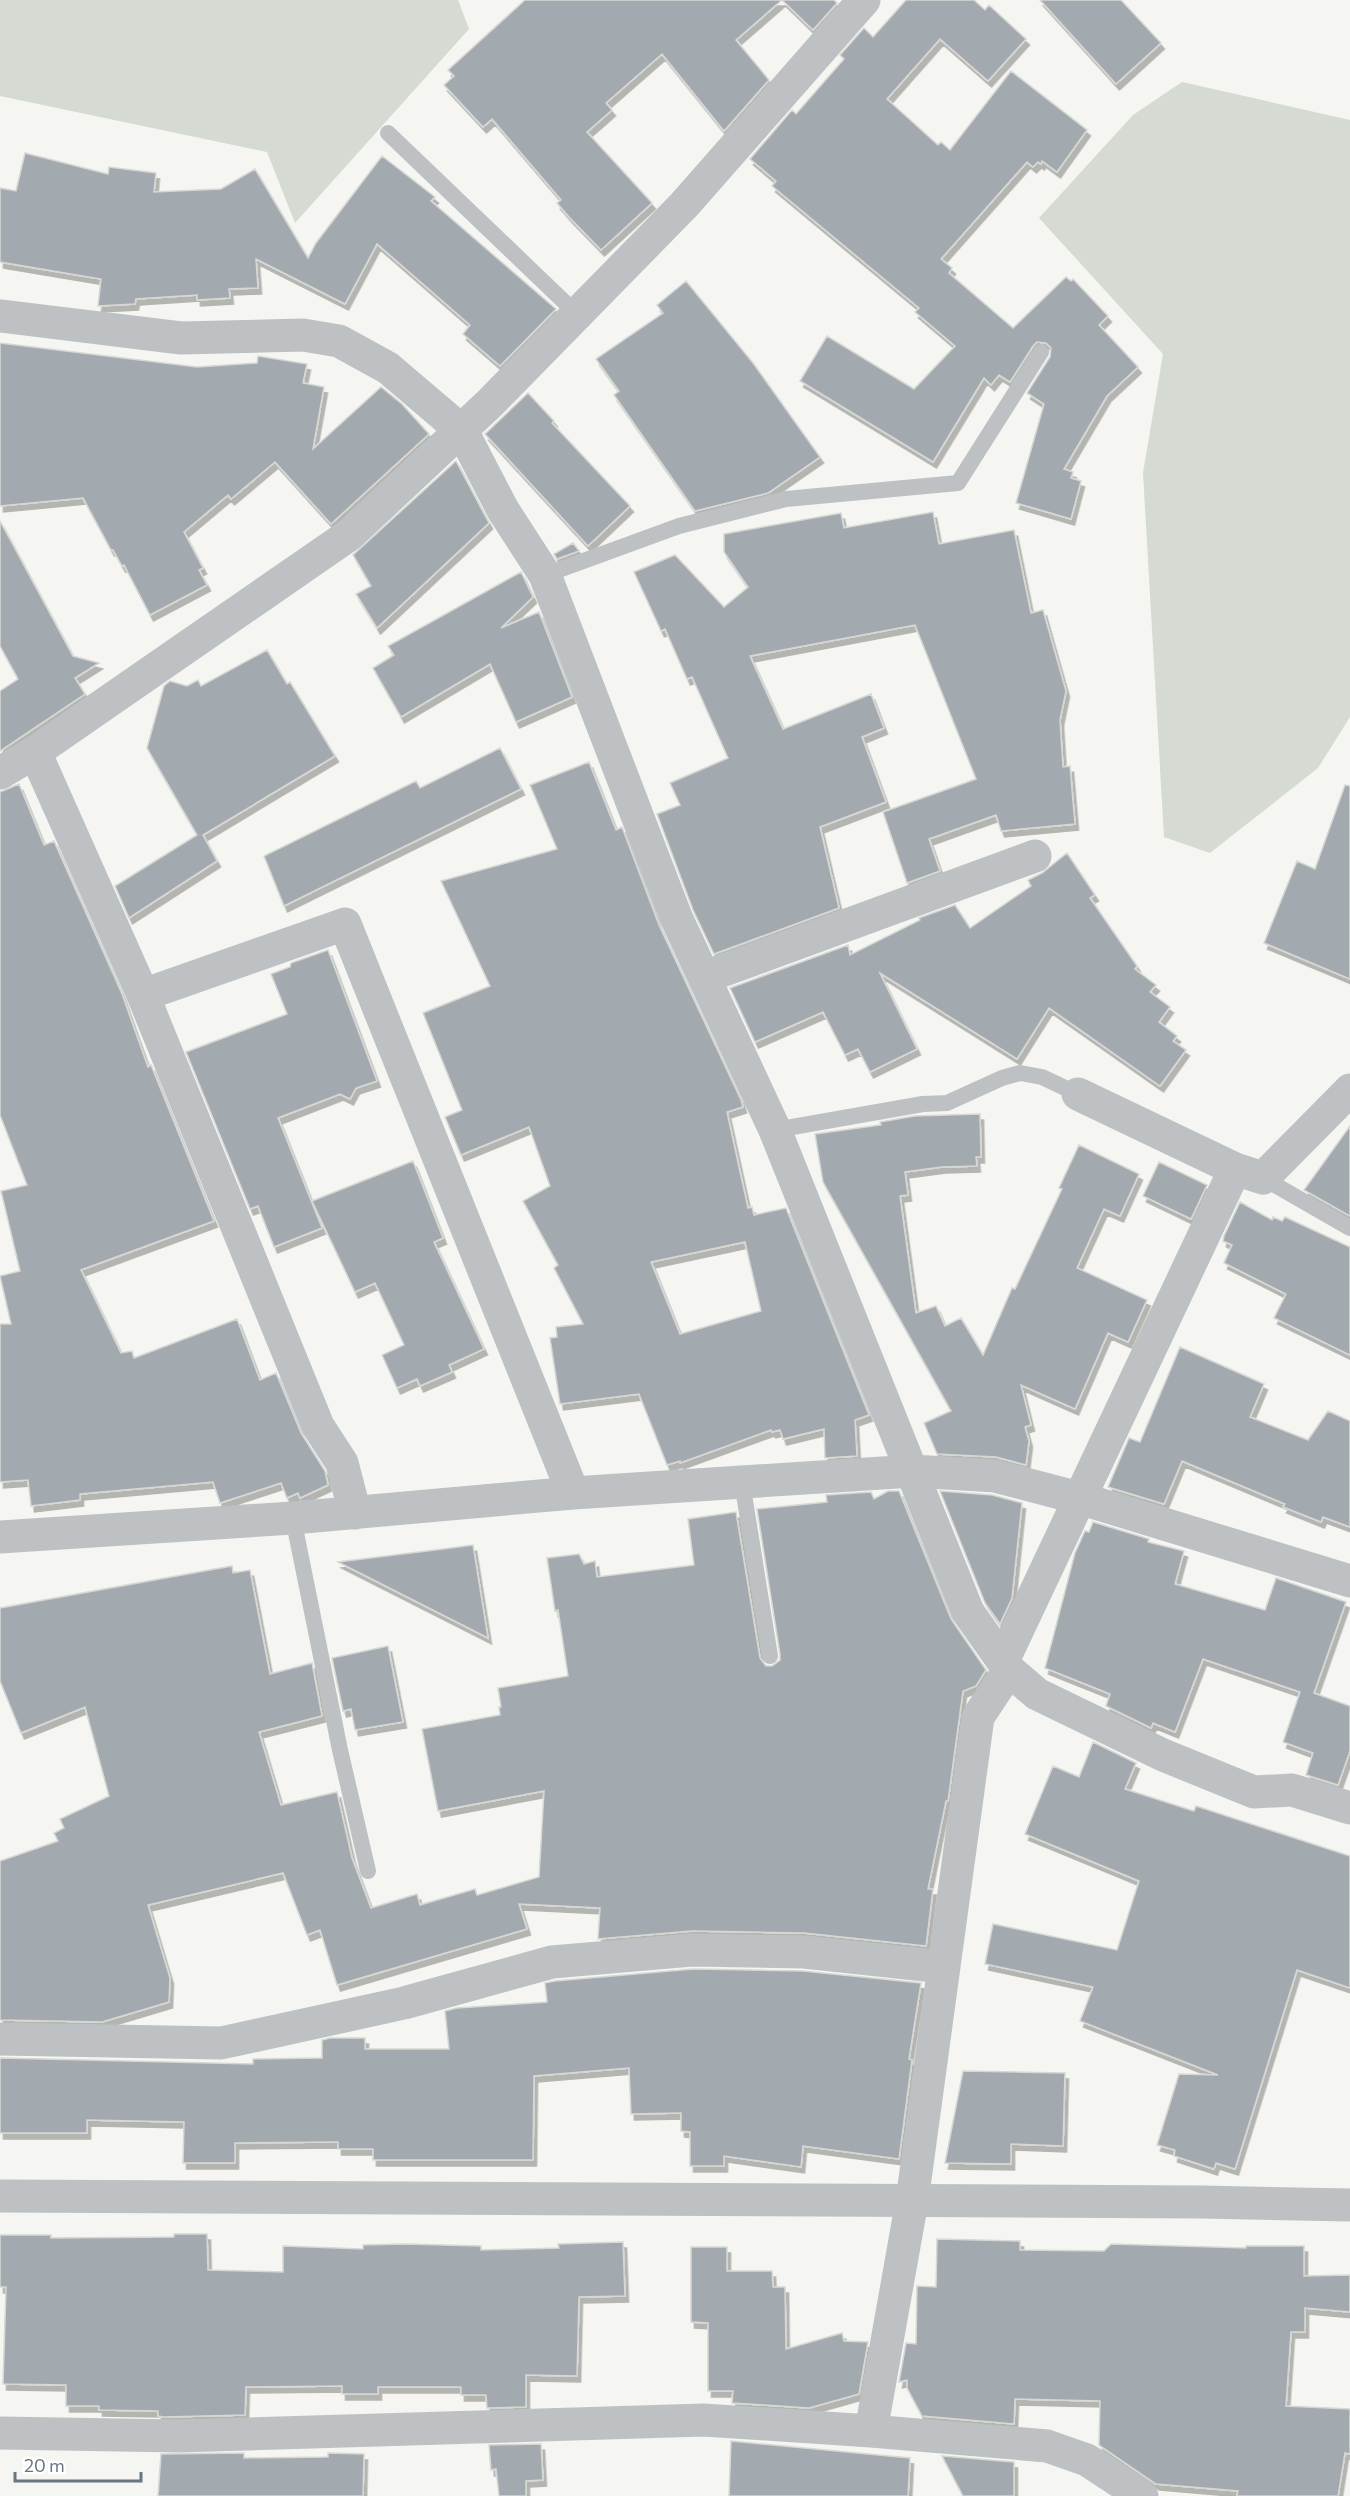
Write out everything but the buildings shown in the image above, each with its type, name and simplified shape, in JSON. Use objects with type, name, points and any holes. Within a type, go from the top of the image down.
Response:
[{"type":"street","points":[[0,773],[35,752],[349,535],[462,430],[578,315],[684,205],[864,0]]},
{"type":"street","points":[[0,316],[181,338],[303,335],[339,341],[388,368],[462,430],[503,510],[544,575],[676,917],[775,1130],[968,1612],[1006,1665],[1037,1694],[1162,1755],[1254,1792],[1292,1790],[1350,1808]]},
{"type":"street","points":[[35,752],[143,995],[318,1426],[342,1463],[355,1513]]},
{"type":"street","points":[[705,977],[1035,856]]},
{"type":"street","points":[[143,995],[345,924],[573,1493]]},
{"type":"street","points":[[872,2431],[912,2201],[978,1717],[1006,1665],[1079,1498],[1249,1173],[1350,1090]]},
{"type":"street","points":[[1078,1094],[1249,1173]]},
{"type":"street","points":[[0,1537],[293,1518],[573,1493],[913,1471],[995,1476],[1079,1498],[1350,1581]]},
{"type":"street","points":[[0,2039],[221,2043],[404,2003],[552,1962],[692,1950],[804,1952],[944,1967]]},
{"type":"street","points":[[0,2196],[1350,2205]]},
{"type":"street","points":[[0,2433],[180,2436],[704,2420],[1047,2446],[1087,2460],[1142,2496]]},
{"type":"lane","points":[[388,133],[578,315]]},
{"type":"lane","points":[[544,575],[679,526],[786,499],[958,483],[1041,352]]},
{"type":"lane","points":[[775,1130],[923,1104],[947,1103],[1002,1078],[1020,1073],[1042,1077],[1078,1094]]},
{"type":"lane","points":[[1249,1173],[1350,1228]]},
{"type":"lane","points":[[742,1482],[771,1656]]},
{"type":"lane","points":[[293,1518],[340,1750],[368,1871]]},
{"type":"shaded area","points":[[0,0],[458,0],[469,29],[295,223],[267,152],[0,96]]},
{"type":"shaded area","points":[[1182,82],[1350,120],[1350,717],[1318,768],[1210,853],[1164,837],[1143,473],[1163,354],[1039,218],[1133,115]]}]
